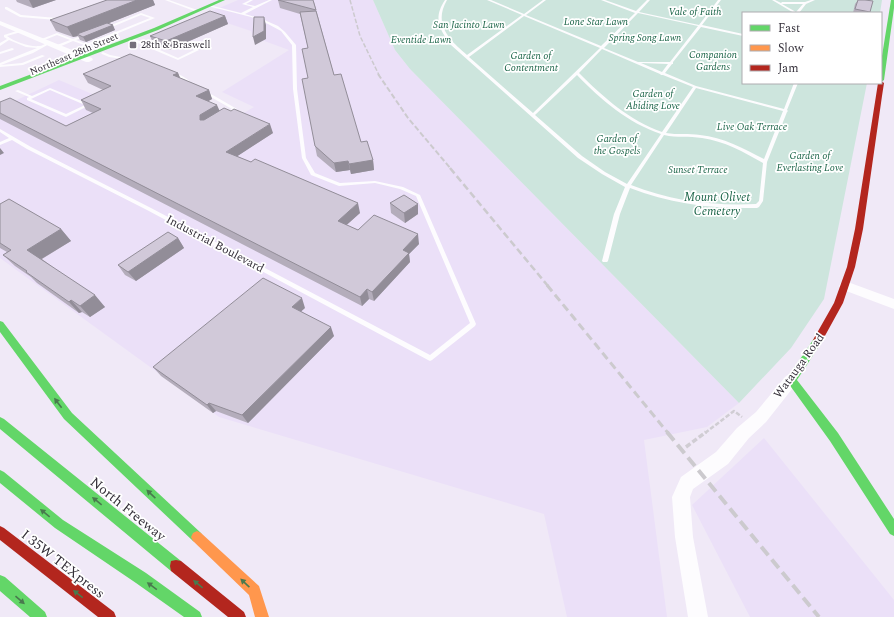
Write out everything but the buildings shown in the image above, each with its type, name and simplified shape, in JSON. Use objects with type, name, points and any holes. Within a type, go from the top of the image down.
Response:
[{"type":"main road","name":"Northeast 28th Street","points":[[0,98],[85,58],[193,14],[223,0]]},
{"type":"main road","points":[[882,65],[890,50],[893,0]]},
{"type":"main road","name":"Northeast 28th Street","points":[[0,88],[48,69],[103,53],[134,40],[152,30]]},
{"type":"main road","points":[[48,69],[62,55],[59,47]]},
{"type":"main road","name":"Watauga Road","points":[[791,380],[828,325],[841,300],[844,286],[855,256],[880,84]]},
{"type":"main road","points":[[0,325],[68,416],[254,591],[262,617]]},
{"type":"main road","points":[[791,380],[834,437],[894,530]]},
{"type":"main road","name":"North Freeway","points":[[0,422],[239,617]]},
{"type":"main road","points":[[0,476],[59,524],[141,578],[195,617]]},
{"type":"main road","name":"I 35W TEXpress","points":[[0,532],[109,617]]},
{"type":"main road","points":[[0,582],[40,617]]},
{"type":"street","points":[[0,23],[20,31],[40,43],[49,43],[85,58]]},
{"type":"street","points":[[844,286],[894,304]]},
{"type":"street","name":"Watauga Road","points":[[698,617],[684,537],[681,497],[687,483],[722,458],[761,417],[791,380]]},
{"type":"lane","points":[[166,0],[193,14]]},
{"type":"lane","points":[[252,0],[243,4],[255,7]]},
{"type":"lane","points":[[209,6],[241,14],[271,0]]},
{"type":"lane","points":[[446,0],[439,12],[440,23],[444,34],[467,57],[580,157],[603,173],[628,186],[652,194],[710,205],[740,208],[757,206],[760,201],[765,162],[796,84]]},
{"type":"lane","points":[[488,0],[695,87],[786,110]]},
{"type":"lane","points":[[467,57],[544,0]]},
{"type":"lane","points":[[602,0],[636,12],[742,35]]},
{"type":"lane","points":[[533,115],[578,73],[649,0]]},
{"type":"lane","points":[[662,74],[720,0]]},
{"type":"lane","points":[[773,0],[794,12]]},
{"type":"lane","points":[[780,3],[805,3],[814,0]]},
{"type":"lane","points":[[797,12],[805,3]]},
{"type":"lane","points":[[6,8],[20,16],[56,19],[63,17]]},
{"type":"lane","points":[[0,34],[27,46],[40,43],[57,34],[86,45],[153,18],[141,14],[100,30]]},
{"type":"lane","name":"Industrial Boulevard","points":[[0,130],[29,148],[149,209],[430,358],[474,324],[418,195],[400,188],[374,182],[339,185],[313,174],[304,158],[295,89],[294,45],[278,28],[241,14]]},
{"type":"lane","points":[[134,26],[152,30]]},
{"type":"lane","points":[[5,36],[20,31]]},
{"type":"lane","points":[[59,47],[94,32]]},
{"type":"lane","points":[[0,45],[10,39]]},
{"type":"lane","points":[[134,40],[178,59],[197,50]]},
{"type":"lane","points":[[0,65],[32,52],[40,43]]},
{"type":"lane","points":[[0,53],[12,49]]},
{"type":"lane","points":[[103,53],[109,56],[136,60]]},
{"type":"lane","points":[[0,65],[23,64],[43,56]]},
{"type":"lane","points":[[633,61],[672,63]]},
{"type":"lane","points":[[172,73],[186,79],[192,87],[208,93],[235,109],[223,116]]},
{"type":"lane","points":[[578,73],[593,90],[617,109],[652,130],[663,134],[677,136],[700,136],[719,140],[739,147],[765,162]]},
{"type":"lane","points":[[605,261],[618,214],[628,186],[695,87]]},
{"type":"lane","points":[[17,91],[30,98],[66,116],[88,105],[50,89],[30,98],[22,101]]},
{"type":"lane","points":[[0,144],[12,138]]},
{"type":"path","points":[[686,447],[734,411],[752,425]]},
{"type":"shaded area","points":[[238,0],[373,0],[395,50],[410,69],[739,403],[707,427],[644,440],[667,617],[567,617],[544,514],[219,417],[0,258],[0,108],[59,80],[199,139],[254,107],[222,92],[289,50],[253,37],[251,31],[203,15]]},
{"type":"shaded area","points":[[764,438],[894,600],[894,617],[750,617],[692,505]]},
{"type":"green space","name":"Mount Olivet Cemetery","points":[[373,0],[882,0],[880,12],[742,12],[742,84],[867,84],[824,299],[791,348],[739,403],[410,69],[395,50]]},
{"type":"railway","points":[[350,0],[360,36],[379,75]]},
{"type":"railway","points":[[378,74],[408,118],[451,169]]},
{"type":"railway","points":[[450,168],[548,286]]},
{"type":"railway","points":[[547,285],[668,433]]},
{"type":"railway","points":[[667,432],[819,617]]},
{"type":"traffic: fast","points":[[0,88],[156,29],[223,0]]},
{"type":"traffic: fast","points":[[882,73],[893,0]]},
{"type":"traffic: fast","points":[[0,325],[68,416],[197,537]]},
{"type":"traffic: fast","points":[[818,340],[791,380],[834,437],[894,530]]},
{"type":"traffic: fast","points":[[0,422],[176,566]]},
{"type":"traffic: fast","points":[[0,476],[59,524],[141,578],[195,617]]},
{"type":"traffic: fast","points":[[0,582],[40,617]]},
{"type":"traffic: slow","points":[[197,537],[254,591],[262,617]]},
{"type":"traffic: jam","points":[[818,340],[838,303],[851,267],[859,229],[881,84]]},
{"type":"traffic: jam","points":[[0,532],[109,617]]},
{"type":"traffic: jam","points":[[176,566],[239,617]]},
{"type":"place","name":"28th & Braswell","points":[[133,45]]},
{"type":"park label","name":"Vale of Faith","points":[[695,12]]},
{"type":"park label","name":"Lone Star Lawn","points":[[596,22]]},
{"type":"park label","name":"San Jacinto Lawn","points":[[469,25]]},
{"type":"park label","name":"Spring Song Lawn","points":[[645,38]]},
{"type":"park label","name":"Eventide Lawn","points":[[421,40]]},
{"type":"park label","name":"Companion Gardens","points":[[713,60]]},
{"type":"park label","name":"Garden of Contentment","points":[[531,62]]},
{"type":"park label","name":"Garden of Abiding Love","points":[[653,100]]},
{"type":"park label","name":"Live Oak Terrace","points":[[752,127]]},
{"type":"park label","name":"Garden of the Gospels","points":[[617,144]]},
{"type":"park label","name":"Garden of Everlasting Love","points":[[810,162]]},
{"type":"park label","name":"Sunset Terrace","points":[[698,170]]}]
